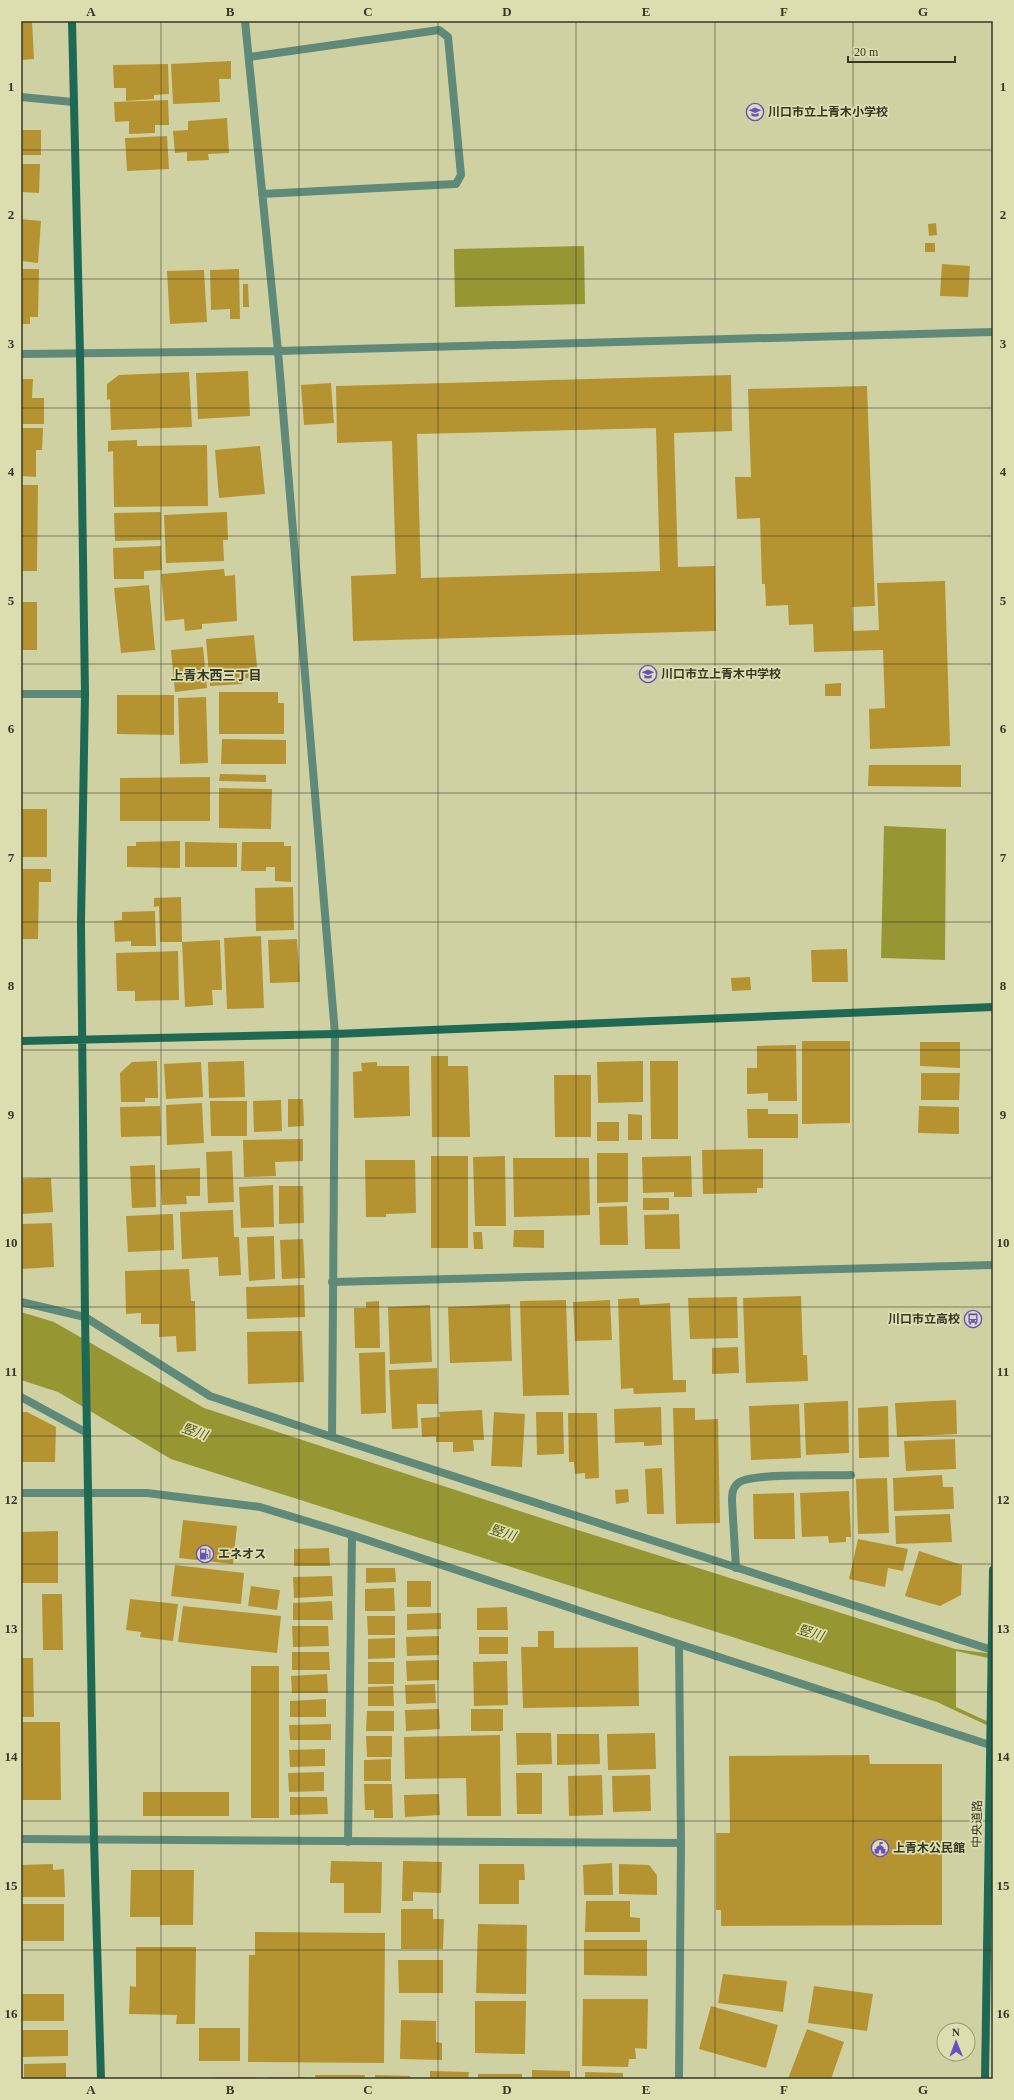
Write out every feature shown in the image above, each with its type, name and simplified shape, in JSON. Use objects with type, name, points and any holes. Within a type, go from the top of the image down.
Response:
[{"type":"street","points":[[72,21],[80,354],[85,694],[81,923],[85,1317],[94,1840],[101,2079]]},
{"type":"street","points":[[245,21],[278,351],[335,1034],[332,1438]]},
{"type":"street","points":[[249,58],[439,30],[448,37],[461,175],[456,184],[262,194]]},
{"type":"street","points":[[21,97],[73,102]]},
{"type":"street","points":[[21,354],[278,351],[993,332]]},
{"type":"street","points":[[21,694],[85,694]]},
{"type":"street","points":[[21,1041],[335,1034],[993,1007]]},
{"type":"street","points":[[332,1282],[993,1265]]},
{"type":"street","points":[[21,1302],[85,1317],[210,1396],[332,1438],[992,1650]]},
{"type":"street","points":[[21,1397],[87,1434]]},
{"type":"street","points":[[736,1568],[732,1490],[737,1483],[747,1478],[764,1476],[850,1475]]},
{"type":"street","points":[[21,1493],[147,1493],[260,1507],[352,1535],[678,1644],[992,1745]]},
{"type":"street","points":[[348,1842],[352,1535]]},
{"type":"street","name":"中央道路","points":[[985,2079],[992,1745],[993,1570]]},
{"type":"street","points":[[678,1644],[681,1843],[679,2079]]},
{"type":"street","points":[[21,1839],[681,1843]]},
{"type":"water","points":[[584,246],[585,304],[455,307],[454,249]]},
{"type":"water","points":[[884,826],[946,829],[945,960],[881,958]]},
{"type":"water","name":"竪川","points":[[21,1312],[54,1322],[204,1408],[578,1530],[955,1649],[993,1654],[993,1728],[937,1702],[171,1459],[58,1392],[21,1380]]},
{"type":"pier","points":[[956,1651],[993,1659],[993,1724],[956,1707]]},
{"type":"building","points":[[21,21],[32,21],[34,59],[21,60]]},
{"type":"building","points":[[231,61],[231,79],[219,79],[220,102],[173,104],[171,64]]},
{"type":"building","points":[[168,64],[169,94],[154,95],[154,99],[126,101],[126,88],[114,88],[113,65]]},
{"type":"building","points":[[168,100],[169,125],[155,125],[155,133],[129,134],[129,121],[115,122],[114,102]]},
{"type":"building","points":[[227,118],[229,153],[208,154],[209,160],[187,161],[187,152],[175,153],[173,131],[188,130],[188,121]]},
{"type":"building","points":[[21,130],[41,130],[41,155],[21,155]]},
{"type":"building","points":[[167,136],[169,169],[127,171],[125,138]]},
{"type":"building","points":[[21,164],[40,164],[39,193],[21,192]]},
{"type":"building","points":[[21,219],[41,221],[38,263],[21,261]]},
{"type":"building","points":[[936,223],[937,235],[929,236],[928,224]]},
{"type":"building","points":[[925,243],[935,243],[935,252],[925,252]]},
{"type":"building","points":[[942,264],[970,266],[968,297],[940,296]]},
{"type":"building","points":[[21,269],[39,269],[38,317],[30,317],[30,324],[21,324]]},
{"type":"building","points":[[239,269],[240,319],[230,319],[230,309],[211,310],[210,270]]},
{"type":"building","points":[[204,270],[207,322],[170,324],[167,271]]},
{"type":"building","points":[[243,284],[248,284],[249,307],[243,307]]},
{"type":"building","points":[[248,371],[250,416],[198,419],[196,373]]},
{"type":"building","points":[[189,372],[192,427],[111,430],[110,399],[107,400],[107,384],[119,375]]},
{"type":"building","points":[[731,375],[732,431],[674,433],[678,567],[715,566],[716,631],[353,641],[351,576],[396,574],[392,441],[337,443],[336,386]],"holes":[[[656,428],[660,571],[421,578],[417,434]]]},
{"type":"building","points":[[21,379],[33,379],[32,398],[44,398],[44,424],[21,424]]},
{"type":"building","points":[[331,383],[334,423],[304,425],[301,385]]},
{"type":"building","points":[[867,386],[875,606],[852,607],[853,631],[879,630],[877,583],[945,581],[950,746],[870,749],[869,709],[885,708],[883,650],[814,652],[813,624],[789,625],[788,605],[766,606],[765,584],[762,584],[760,518],[737,519],[735,477],[751,477],[748,389]]},
{"type":"building","points":[[21,428],[43,428],[42,450],[36,450],[36,477],[21,476]]},
{"type":"building","points":[[137,440],[137,446],[207,445],[208,506],[114,507],[113,451],[108,452],[108,441]]},
{"type":"building","points":[[260,446],[265,494],[219,498],[215,450]]},
{"type":"building","points":[[21,485],[38,485],[37,571],[21,571]]},
{"type":"building","points":[[161,512],[161,540],[115,541],[114,513]]},
{"type":"building","points":[[227,512],[228,540],[223,540],[224,561],[166,563],[164,515]]},
{"type":"building","points":[[161,546],[162,570],[144,571],[144,579],[114,579],[113,548]]},
{"type":"building","points":[[224,569],[225,576],[235,575],[237,621],[202,624],[202,629],[185,631],[184,619],[165,621],[161,574]]},
{"type":"building","points":[[149,585],[155,650],[121,653],[114,588]]},
{"type":"building","points":[[21,602],[37,602],[37,650],[21,650]]},
{"type":"building","points":[[254,635],[258,677],[241,679],[242,684],[210,686],[206,639]]},
{"type":"building","points":[[203,647],[207,688],[175,692],[171,650]]},
{"type":"building","points":[[841,683],[841,696],[825,696],[825,684]]},
{"type":"building","points":[[219,692],[278,692],[278,703],[284,703],[284,734],[219,734]]},
{"type":"building","points":[[117,695],[174,695],[174,735],[117,734]]},
{"type":"building","points":[[206,697],[208,763],[180,764],[178,698]]},
{"type":"building","points":[[222,739],[286,740],[286,764],[221,764]]},
{"type":"building","points":[[869,765],[961,765],[961,787],[868,786]]},
{"type":"building","points":[[220,774],[266,775],[266,782],[219,781]]},
{"type":"building","points":[[210,777],[210,821],[120,821],[120,778]]},
{"type":"building","points":[[219,788],[272,789],[271,829],[219,828]]},
{"type":"building","points":[[21,809],[47,809],[47,857],[21,857]]},
{"type":"building","points":[[180,841],[180,868],[127,867],[127,846],[136,846],[136,842]]},
{"type":"building","points":[[185,842],[237,843],[237,867],[185,867]]},
{"type":"building","points":[[242,842],[284,842],[284,846],[291,846],[291,882],[275,881],[275,867],[266,867],[266,871],[241,871]]},
{"type":"building","points":[[21,869],[51,869],[51,882],[39,882],[38,939],[21,939]]},
{"type":"building","points":[[293,887],[294,930],[256,931],[255,888]]},
{"type":"building","points":[[181,897],[182,942],[160,942],[159,906],[154,907],[154,898]]},
{"type":"building","points":[[155,911],[156,946],[131,946],[131,941],[115,942],[114,921],[122,920],[122,912]]},
{"type":"building","points":[[261,936],[264,1008],[227,1009],[224,938]]},
{"type":"building","points":[[297,939],[300,982],[270,983],[268,940]]},
{"type":"building","points":[[220,940],[222,990],[212,990],[213,1005],[185,1007],[182,942]]},
{"type":"building","points":[[847,949],[848,982],[812,982],[811,950]]},
{"type":"building","points":[[178,951],[179,1000],[135,1001],[135,991],[117,991],[116,953]]},
{"type":"building","points":[[750,977],[751,990],[732,991],[731,978]]},
{"type":"building","points":[[802,1041],[850,1041],[850,1123],[802,1124]]},
{"type":"building","points":[[920,1042],[960,1042],[960,1068],[920,1066]]},
{"type":"building","points":[[796,1045],[797,1101],[768,1101],[768,1093],[747,1094],[747,1068],[757,1068],[757,1046]]},
{"type":"building","points":[[431,1056],[448,1056],[448,1066],[468,1066],[470,1137],[432,1137]]},
{"type":"building","points":[[157,1061],[158,1098],[145,1098],[145,1102],[121,1102],[120,1073],[132,1062]]},
{"type":"building","points":[[244,1061],[245,1097],[209,1098],[208,1062]]},
{"type":"building","points":[[643,1061],[643,1102],[598,1103],[597,1062]]},
{"type":"building","points":[[650,1061],[678,1061],[678,1139],[651,1139]]},
{"type":"building","points":[[201,1062],[203,1097],[166,1099],[164,1064]]},
{"type":"building","points":[[377,1062],[377,1066],[409,1066],[410,1116],[354,1118],[353,1072],[362,1071],[361,1063]]},
{"type":"building","points":[[921,1073],[960,1073],[959,1100],[921,1100]]},
{"type":"building","points":[[554,1075],[591,1075],[591,1137],[555,1137]]},
{"type":"building","points":[[288,1099],[303,1099],[304,1126],[288,1127]]},
{"type":"building","points":[[281,1100],[282,1131],[254,1132],[253,1101]]},
{"type":"building","points":[[210,1101],[247,1101],[247,1136],[211,1136]]},
{"type":"building","points":[[202,1103],[204,1143],[167,1145],[166,1105]]},
{"type":"building","points":[[160,1106],[161,1136],[121,1137],[120,1107]]},
{"type":"building","points":[[919,1106],[959,1107],[959,1134],[918,1133]]},
{"type":"building","points":[[747,1109],[768,1109],[768,1114],[798,1114],[798,1138],[748,1138]]},
{"type":"building","points":[[628,1114],[642,1115],[642,1140],[628,1140]]},
{"type":"building","points":[[597,1122],[619,1122],[619,1141],[597,1141]]},
{"type":"building","points":[[303,1139],[303,1161],[275,1162],[276,1176],[244,1177],[243,1140]]},
{"type":"building","points":[[763,1149],[763,1188],[757,1188],[757,1193],[703,1194],[702,1150]]},
{"type":"building","points":[[232,1151],[234,1202],[208,1203],[206,1152]]},
{"type":"building","points":[[597,1153],[628,1153],[628,1202],[597,1203]]},
{"type":"building","points":[[431,1156],[468,1156],[468,1248],[431,1248]]},
{"type":"building","points":[[505,1156],[506,1226],[475,1226],[473,1157]]},
{"type":"building","points":[[691,1156],[692,1197],[674,1197],[674,1192],[643,1193],[642,1157]]},
{"type":"building","points":[[513,1158],[589,1158],[590,1215],[514,1217]]},
{"type":"building","points":[[365,1160],[415,1160],[416,1213],[386,1214],[386,1217],[366,1217]]},
{"type":"building","points":[[155,1165],[156,1207],[132,1208],[130,1166]]},
{"type":"building","points":[[200,1168],[200,1196],[186,1196],[187,1204],[162,1205],[160,1170]]},
{"type":"building","points":[[51,1178],[53,1212],[21,1214],[21,1179]]},
{"type":"building","points":[[273,1185],[274,1227],[241,1228],[239,1187]]},
{"type":"building","points":[[279,1186],[303,1186],[304,1223],[279,1224]]},
{"type":"building","points":[[643,1198],[669,1198],[669,1210],[643,1210]]},
{"type":"building","points":[[627,1206],[628,1245],[600,1245],[599,1207]]},
{"type":"building","points":[[233,1210],[234,1237],[239,1237],[241,1275],[219,1276],[218,1257],[182,1259],[180,1212]]},
{"type":"building","points":[[173,1214],[174,1250],[128,1252],[126,1216]]},
{"type":"building","points":[[679,1214],[680,1249],[645,1249],[644,1215]]},
{"type":"building","points":[[52,1223],[54,1267],[21,1269],[21,1224]]},
{"type":"building","points":[[514,1230],[544,1230],[544,1248],[513,1247]]},
{"type":"building","points":[[473,1232],[482,1232],[483,1249],[474,1249]]},
{"type":"building","points":[[274,1236],[275,1279],[249,1281],[247,1237]]},
{"type":"building","points":[[303,1239],[305,1278],[282,1279],[280,1240]]},
{"type":"building","points":[[189,1269],[191,1301],[195,1301],[196,1351],[177,1352],[176,1336],[159,1337],[159,1324],[141,1324],[141,1313],[126,1314],[125,1271]]},
{"type":"building","points":[[304,1285],[305,1317],[247,1319],[246,1287]]},
{"type":"building","points":[[801,1296],[803,1355],[807,1355],[808,1381],[746,1383],[743,1298]]},
{"type":"building","points":[[737,1297],[738,1338],[690,1339],[688,1298]]},
{"type":"building","points":[[639,1298],[640,1305],[670,1303],[673,1380],[686,1380],[686,1392],[634,1394],[633,1388],[621,1389],[618,1299]]},
{"type":"building","points":[[566,1300],[569,1395],[523,1396],[520,1301]]},
{"type":"building","points":[[610,1300],[612,1340],[575,1341],[573,1302]]},
{"type":"building","points":[[379,1301],[380,1348],[355,1348],[354,1308],[366,1308],[366,1302]]},
{"type":"building","points":[[510,1304],[512,1361],[450,1363],[448,1307]]},
{"type":"building","points":[[430,1305],[432,1362],[390,1364],[388,1307]]},
{"type":"building","points":[[302,1331],[304,1382],[248,1384],[247,1332]]},
{"type":"building","points":[[738,1347],[739,1373],[712,1374],[712,1348]]},
{"type":"building","points":[[385,1352],[386,1413],[361,1414],[359,1353]]},
{"type":"building","points":[[437,1368],[438,1404],[417,1404],[418,1428],[392,1429],[389,1370]]},
{"type":"building","points":[[956,1400],[957,1434],[897,1437],[895,1403]]},
{"type":"building","points":[[848,1401],[849,1453],[806,1455],[804,1403]]},
{"type":"building","points":[[799,1404],[801,1458],[751,1460],[749,1406]]},
{"type":"building","points":[[888,1406],[889,1457],[859,1458],[858,1408]]},
{"type":"building","points":[[661,1407],[662,1445],[644,1446],[644,1442],[615,1443],[614,1409]]},
{"type":"building","points":[[673,1408],[695,1408],[695,1420],[718,1419],[720,1523],[676,1524]]},
{"type":"building","points":[[482,1410],[484,1440],[473,1440],[474,1451],[453,1452],[453,1442],[436,1442],[436,1436],[422,1437],[421,1418],[440,1417],[439,1412]]},
{"type":"building","points":[[21,1412],[27,1412],[56,1427],[55,1462],[21,1462]]},
{"type":"building","points":[[494,1412],[525,1414],[522,1467],[491,1466]]},
{"type":"building","points":[[536,1412],[563,1412],[564,1454],[537,1455]]},
{"type":"building","points":[[568,1413],[597,1413],[599,1478],[585,1479],[585,1473],[575,1474],[574,1462],[569,1462]]},
{"type":"building","points":[[955,1439],[956,1469],[906,1471],[904,1441]]},
{"type":"building","points":[[662,1468],[664,1514],[647,1514],[645,1469]]},
{"type":"building","points":[[942,1475],[943,1487],[953,1487],[954,1509],[894,1511],[893,1478]]},
{"type":"building","points":[[887,1478],[889,1533],[858,1534],[856,1479]]},
{"type":"building","points":[[628,1489],[629,1502],[616,1504],[615,1490]]},
{"type":"building","points":[[849,1491],[851,1537],[846,1537],[846,1542],[829,1543],[828,1536],[802,1537],[800,1493]]},
{"type":"building","points":[[794,1493],[795,1539],[754,1539],[753,1494]]},
{"type":"building","points":[[950,1514],[952,1542],[896,1544],[895,1516]]},
{"type":"building","points":[[183,1520],[237,1526],[233,1564],[179,1558]]},
{"type":"building","points":[[58,1531],[58,1583],[21,1583],[21,1532]]},
{"type":"building","points":[[858,1539],[908,1549],[903,1571],[888,1568],[885,1587],[849,1579]]},
{"type":"building","points":[[329,1548],[330,1566],[294,1566],[294,1549]]},
{"type":"building","points":[[919,1551],[962,1565],[961,1595],[940,1606],[905,1596]]},
{"type":"building","points":[[175,1565],[244,1573],[241,1604],[171,1596]]},
{"type":"building","points":[[366,1568],[395,1568],[396,1582],[366,1583]]},
{"type":"building","points":[[332,1576],[333,1596],[294,1598],[293,1577]]},
{"type":"building","points":[[407,1581],[431,1581],[431,1607],[407,1607]]},
{"type":"building","points":[[251,1586],[280,1590],[277,1610],[248,1606]]},
{"type":"building","points":[[394,1588],[395,1611],[365,1611],[365,1589]]},
{"type":"building","points":[[42,1594],[62,1594],[63,1650],[43,1650]]},
{"type":"building","points":[[130,1599],[178,1604],[173,1641],[140,1637],[141,1632],[126,1630]]},
{"type":"building","points":[[332,1601],[333,1620],[293,1620],[293,1603]]},
{"type":"building","points":[[183,1606],[281,1616],[277,1653],[178,1642]]},
{"type":"building","points":[[507,1607],[508,1630],[477,1630],[477,1608]]},
{"type":"building","points":[[441,1613],[441,1629],[407,1630],[407,1614]]},
{"type":"building","points":[[367,1616],[395,1616],[395,1635],[368,1635]]},
{"type":"building","points":[[292,1626],[328,1626],[329,1646],[293,1647]]},
{"type":"building","points":[[538,1631],[554,1631],[554,1648],[638,1647],[639,1706],[523,1708],[521,1647],[538,1647]]},
{"type":"building","points":[[439,1636],[439,1655],[407,1656],[406,1637]]},
{"type":"building","points":[[479,1637],[508,1637],[508,1654],[479,1654]]},
{"type":"building","points":[[395,1638],[395,1658],[368,1659],[368,1639]]},
{"type":"building","points":[[292,1652],[329,1652],[330,1670],[292,1670]]},
{"type":"building","points":[[21,1658],[33,1658],[34,1717],[21,1717]]},
{"type":"building","points":[[439,1660],[439,1680],[407,1681],[406,1661]]},
{"type":"building","points":[[507,1661],[508,1705],[474,1706],[473,1662]]},
{"type":"building","points":[[368,1662],[394,1662],[394,1684],[368,1684]]},
{"type":"building","points":[[251,1666],[279,1666],[279,1818],[251,1818]]},
{"type":"building","points":[[327,1674],[328,1693],[292,1693],[291,1676]]},
{"type":"building","points":[[435,1684],[436,1703],[406,1704],[405,1685]]},
{"type":"building","points":[[393,1686],[394,1706],[368,1706],[368,1687]]},
{"type":"building","points":[[326,1699],[326,1717],[290,1717],[290,1701]]},
{"type":"building","points":[[439,1709],[440,1729],[406,1731],[405,1710]]},
{"type":"building","points":[[471,1709],[503,1709],[503,1731],[471,1731]]},
{"type":"building","points":[[367,1711],[394,1711],[394,1731],[366,1731]]},
{"type":"building","points":[[21,1722],[60,1722],[61,1800],[21,1800]]},
{"type":"building","points":[[331,1724],[331,1740],[290,1740],[289,1725]]},
{"type":"building","points":[[516,1733],[551,1733],[552,1764],[517,1765]]},
{"type":"building","points":[[655,1733],[656,1769],[608,1770],[607,1734]]},
{"type":"building","points":[[557,1734],[599,1734],[600,1764],[557,1765]]},
{"type":"building","points":[[500,1735],[501,1816],[467,1816],[466,1778],[405,1779],[404,1737]]},
{"type":"building","points":[[366,1736],[392,1736],[392,1757],[367,1757]]},
{"type":"building","points":[[325,1749],[325,1766],[290,1767],[289,1750]]},
{"type":"building","points":[[869,1755],[870,1764],[942,1764],[942,1925],[721,1926],[721,1910],[716,1910],[716,1833],[730,1833],[729,1756]]},
{"type":"building","points":[[391,1759],[391,1781],[364,1781],[364,1760]]},
{"type":"building","points":[[324,1772],[324,1791],[289,1792],[288,1773]]},
{"type":"building","points":[[516,1773],[542,1773],[542,1814],[517,1814]]},
{"type":"building","points":[[602,1775],[603,1815],[569,1816],[568,1776]]},
{"type":"building","points":[[650,1775],[651,1811],[613,1812],[612,1776]]},
{"type":"building","points":[[364,1784],[392,1784],[393,1818],[374,1818],[374,1810],[365,1810]]},
{"type":"building","points":[[143,1792],[229,1792],[229,1816],[143,1816]]},
{"type":"building","points":[[439,1794],[440,1815],[405,1817],[404,1795]]},
{"type":"building","points":[[290,1797],[327,1797],[328,1814],[290,1815]]},
{"type":"building","points":[[331,1861],[382,1862],[381,1913],[344,1913],[344,1883],[330,1883]]},
{"type":"building","points":[[403,1861],[442,1862],[441,1893],[413,1892],[413,1901],[402,1901]]},
{"type":"building","points":[[612,1863],[613,1895],[584,1895],[583,1865]]},
{"type":"building","points":[[53,1864],[53,1870],[64,1869],[65,1897],[21,1897],[21,1865]]},
{"type":"building","points":[[479,1864],[524,1864],[525,1880],[519,1880],[519,1904],[479,1904]]},
{"type":"building","points":[[619,1864],[649,1865],[657,1875],[657,1895],[619,1894]]},
{"type":"building","points":[[131,1870],[194,1870],[193,1925],[160,1925],[160,1917],[130,1917]]},
{"type":"building","points":[[586,1901],[630,1901],[630,1917],[640,1918],[640,1932],[585,1932]]},
{"type":"building","points":[[21,1904],[64,1904],[64,1941],[22,1941]]},
{"type":"building","points":[[401,1909],[433,1909],[433,1919],[444,1919],[443,1949],[401,1949]]},
{"type":"building","points":[[478,1924],[527,1925],[526,1994],[476,1993]]},
{"type":"building","points":[[255,1932],[385,1933],[384,2063],[248,2062],[249,1955],[255,1955]]},
{"type":"building","points":[[584,1940],[647,1940],[647,1976],[584,1975]]},
{"type":"building","points":[[136,1947],[196,1947],[195,2024],[176,2024],[177,2015],[129,2014],[130,1986],[136,1987]]},
{"type":"building","points":[[398,1960],[443,1960],[443,1993],[399,1993]]},
{"type":"building","points":[[723,1974],[787,1981],[783,2012],[718,2003]]},
{"type":"building","points":[[814,1986],[873,1994],[867,2031],[808,2023]]},
{"type":"building","points":[[21,1994],[64,1994],[64,2021],[21,2021]]},
{"type":"building","points":[[583,1999],[648,1999],[647,2049],[635,2048],[636,2059],[629,2059],[628,2067],[582,2066]]},
{"type":"building","points":[[475,2001],[526,2001],[525,2054],[475,2053]]},
{"type":"building","points":[[711,2006],[778,2025],[766,2068],[699,2049]]},
{"type":"building","points":[[401,2020],[436,2021],[436,2042],[442,2043],[442,2060],[400,2059]]},
{"type":"building","points":[[199,2028],[240,2028],[240,2061],[199,2061]]},
{"type":"building","points":[[807,2029],[844,2042],[831,2079],[788,2079]]},
{"type":"building","points":[[21,2030],[68,2030],[68,2056],[21,2057]]},
{"type":"building","points":[[66,2063],[66,2079],[24,2079],[24,2064]]},
{"type":"building","points":[[532,2070],[570,2071],[570,2079],[532,2079]]},
{"type":"building","points":[[430,2071],[469,2072],[468,2079],[430,2079]]},
{"type":"building","points":[[585,2072],[623,2073],[623,2079],[585,2079]]},
{"type":"building","points":[[478,2074],[522,2074],[522,2079],[478,2079]]},
{"type":"building","points":[[315,2075],[365,2075],[365,2079],[315,2079]]},
{"type":"building","points":[[375,2075],[410,2076],[410,2079],[375,2079]]},
{"type":"building","points":[[215,2077],[256,2077],[256,2079],[215,2079]]},
{"type":"building","points":[[270,2077],[305,2077],[305,2079],[269,2079]]},
{"type":"place","name":"川口市立上青木小学校","points":[[755,112]]},
{"type":"place","name":"川口市立上青木中学校","points":[[648,674]]},
{"type":"place","name":"川口市立高校","points":[[973,1319]]},
{"type":"place","name":"エネオス","points":[[205,1554]]},
{"type":"place","name":"上青木公民館","points":[[880,1848]]},
{"type":"district","name":"上青木西三丁目","points":[[216,675]]}]
